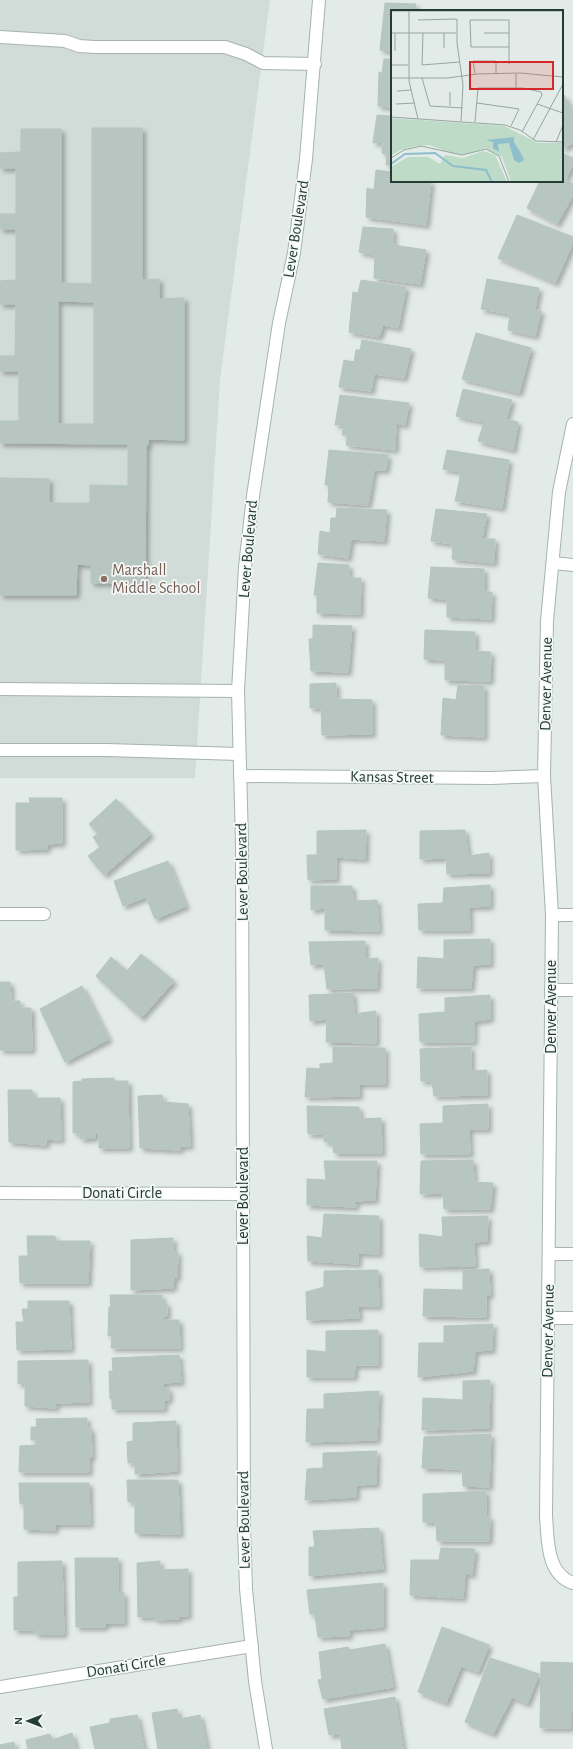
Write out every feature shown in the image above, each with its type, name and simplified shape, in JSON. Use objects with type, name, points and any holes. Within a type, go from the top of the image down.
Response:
[{"type":"street","name":"Lever Boulevard","points":[[266,1749],[255,1681],[246,1589],[244,1529],[242,843],[238,691],[245,567],[253,496],[279,322],[294,253],[306,159],[315,64],[319,0]]},
{"type":"street","points":[[0,37],[65,41],[79,46],[95,47],[225,47],[246,54],[263,63],[315,64]]},
{"type":"street","name":"Denver Avenue","points":[[573,424],[559,492],[547,621],[544,776],[552,915],[550,1254],[546,1516],[548,1544],[554,1565],[559,1574],[566,1580],[573,1583]]},
{"type":"street","points":[[553,563],[573,565]]},
{"type":"street","points":[[0,688],[238,691]]},
{"type":"street","points":[[0,750],[107,750],[240,754]]},
{"type":"street","name":"Kansas Street","points":[[240,776],[483,778],[544,776]]},
{"type":"street","points":[[0,914],[44,914]]},
{"type":"street","points":[[552,915],[573,915]]},
{"type":"street","points":[[551,990],[573,990]]},
{"type":"street","name":"Donati Circle","points":[[0,1193],[243,1194]]},
{"type":"street","points":[[550,1254],[573,1254]]},
{"type":"street","points":[[549,1318],[573,1318]]},
{"type":"street","name":"Donati Circle","points":[[0,1687],[252,1646]]},
{"type":"shaded area","name":"Marshall Middle School","points":[[0,0],[270,0],[220,380],[195,778],[0,778]]},
{"type":"building","points":[[385,3],[416,4],[415,10],[391,10],[391,51],[380,50]]},
{"type":"building","points":[[384,59],[391,59],[391,107],[378,106],[379,72],[382,73]]},
{"type":"building","points":[[563,96],[573,112],[573,143],[563,148]]},
{"type":"building","points":[[377,115],[391,116],[391,165],[386,165],[387,155],[382,153],[382,142],[373,143]]},
{"type":"building","points":[[92,128],[142,128],[142,280],[159,279],[159,299],[184,298],[184,440],[148,439],[148,445],[146,446],[145,583],[91,583],[91,565],[77,564],[76,595],[0,595],[0,478],[49,479],[49,503],[90,503],[90,485],[128,486],[128,444],[0,443],[0,421],[19,421],[19,371],[0,371],[0,356],[15,356],[16,304],[0,304],[0,281],[16,280],[16,229],[0,229],[0,214],[16,214],[16,168],[0,168],[0,153],[21,152],[21,129],[61,129],[61,283],[92,284]],"holes":[[[58,301],[94,302],[94,424],[58,424]]]},
{"type":"building","points":[[563,153],[573,158],[573,164],[565,180],[573,184],[573,195],[557,224],[527,208],[539,183],[538,182],[563,182]]},
{"type":"building","points":[[376,170],[391,172],[391,182],[431,182],[426,225],[366,217],[367,188],[374,190]]},
{"type":"building","points":[[517,215],[573,237],[573,243],[555,283],[498,258]]},
{"type":"building","points":[[363,227],[393,229],[393,245],[426,250],[420,284],[374,278],[375,255],[359,252]]},
{"type":"building","points":[[487,279],[539,288],[535,309],[541,311],[535,336],[508,330],[510,314],[481,309]]},
{"type":"building","points":[[361,280],[406,287],[398,328],[383,325],[379,337],[349,332],[353,292],[358,293]]},
{"type":"building","points":[[476,333],[531,348],[519,393],[462,379]]},
{"type":"building","points":[[362,340],[411,349],[404,378],[374,374],[371,391],[339,387],[344,360],[354,362],[356,350],[360,350]]},
{"type":"building","points":[[463,389],[512,400],[506,419],[518,422],[513,450],[478,441],[484,422],[456,416]]},
{"type":"building","points":[[340,395],[409,403],[405,425],[396,423],[395,450],[346,445],[348,435],[342,435],[344,425],[335,425]]},
{"type":"building","points":[[329,450],[388,455],[386,470],[374,470],[368,505],[328,502],[329,485],[325,485]]},
{"type":"building","points":[[447,450],[509,460],[502,508],[455,501],[461,472],[443,469]]},
{"type":"building","points":[[337,508],[387,510],[384,541],[351,539],[348,558],[318,554],[320,531],[330,533],[331,518],[336,518]]},
{"type":"building","points":[[436,509],[487,514],[482,539],[495,539],[494,563],[452,559],[453,544],[431,541]]},
{"type":"building","points":[[318,563],[349,565],[349,578],[361,578],[360,614],[317,613],[317,595],[314,595]]},
{"type":"building","points":[[431,567],[484,569],[484,592],[492,592],[491,619],[447,617],[447,599],[428,598]]},
{"type":"building","points":[[313,625],[352,626],[348,672],[311,671],[309,639],[313,639]]},
{"type":"building","points":[[425,630],[475,632],[475,651],[491,652],[490,681],[445,680],[445,660],[424,659]]},
{"type":"building","points":[[336,683],[336,699],[372,700],[372,734],[322,735],[321,708],[310,708],[310,684]]},
{"type":"building","points":[[458,685],[484,686],[484,737],[441,735],[443,698],[456,700]]},
{"type":"building","points":[[29,798],[62,798],[62,843],[47,844],[47,849],[16,850],[16,803],[30,803]]},
{"type":"building","points":[[116,799],[151,834],[104,875],[88,856],[100,847],[93,837],[98,834],[89,824]]},
{"type":"building","points":[[366,830],[365,859],[336,857],[336,879],[308,880],[307,855],[317,855],[317,831]]},
{"type":"building","points":[[465,830],[468,856],[489,853],[489,873],[447,874],[446,858],[420,859],[420,831]]},
{"type":"building","points":[[168,861],[186,906],[155,919],[146,897],[123,906],[114,881]]},
{"type":"building","points":[[490,885],[490,906],[469,907],[470,930],[419,930],[418,904],[443,903],[444,888]]},
{"type":"building","points":[[311,886],[352,886],[353,901],[377,900],[379,931],[325,930],[325,908],[311,910]]},
{"type":"building","points":[[490,939],[490,964],[473,965],[471,988],[417,988],[418,957],[444,959],[444,940]]},
{"type":"building","points":[[365,941],[365,959],[378,958],[377,988],[327,989],[324,964],[311,965],[309,942]]},
{"type":"building","points":[[141,954],[174,981],[141,1018],[96,976],[111,957],[127,971]]},
{"type":"building","points":[[0,982],[10,982],[11,1001],[20,1001],[20,1008],[31,1008],[32,1050],[0,1050]]},
{"type":"building","points":[[82,986],[109,1039],[65,1062],[40,1009]]},
{"type":"building","points":[[353,993],[354,1014],[376,1011],[376,1043],[326,1042],[327,1019],[310,1021],[309,995]]},
{"type":"building","points":[[490,995],[490,1019],[474,1021],[474,1042],[420,1042],[419,1014],[445,1012],[445,998]]},
{"type":"building","points":[[333,1047],[385,1048],[385,1084],[359,1084],[359,1096],[305,1097],[307,1068],[320,1069],[320,1064],[333,1063]]},
{"type":"building","points":[[471,1047],[471,1071],[487,1070],[487,1095],[434,1096],[432,1081],[421,1081],[420,1049]]},
{"type":"building","points":[[114,1078],[114,1081],[128,1081],[129,1148],[99,1148],[99,1134],[95,1133],[95,1138],[80,1139],[80,1133],[73,1133],[73,1082],[82,1081],[82,1079]]},
{"type":"building","points":[[8,1090],[32,1090],[33,1098],[60,1098],[61,1140],[46,1139],[46,1145],[9,1142]]},
{"type":"building","points":[[162,1095],[163,1102],[188,1104],[190,1146],[180,1146],[180,1150],[140,1148],[138,1096]]},
{"type":"building","points":[[488,1104],[488,1129],[469,1129],[470,1154],[421,1154],[420,1124],[443,1123],[443,1106]]},
{"type":"building","points":[[307,1106],[359,1107],[360,1119],[381,1118],[382,1153],[334,1153],[332,1142],[324,1142],[324,1134],[308,1134]]},
{"type":"building","points":[[473,1160],[474,1182],[493,1183],[490,1209],[444,1209],[443,1193],[420,1194],[421,1161]]},
{"type":"building","points":[[324,1161],[377,1161],[375,1200],[355,1201],[356,1207],[307,1205],[307,1179],[326,1180]]},
{"type":"building","points":[[324,1214],[379,1216],[379,1254],[358,1253],[358,1264],[308,1261],[307,1236],[322,1238]]},
{"type":"building","points":[[488,1216],[487,1241],[474,1242],[475,1266],[420,1267],[419,1234],[443,1237],[442,1217]]},
{"type":"building","points":[[27,1236],[55,1236],[56,1241],[90,1241],[88,1283],[20,1283],[19,1256],[28,1256]]},
{"type":"building","points":[[173,1238],[173,1252],[178,1252],[177,1278],[174,1277],[173,1288],[131,1290],[131,1240]]},
{"type":"building","points":[[489,1269],[490,1295],[486,1295],[486,1317],[423,1316],[424,1289],[463,1290],[463,1270]]},
{"type":"building","points":[[378,1270],[379,1306],[358,1306],[359,1318],[307,1320],[306,1292],[324,1287],[324,1271]]},
{"type":"building","points":[[110,1295],[162,1295],[162,1303],[167,1303],[167,1316],[163,1317],[163,1320],[179,1320],[180,1348],[111,1348],[112,1336],[108,1336],[109,1307],[111,1307]]},
{"type":"building","points":[[28,1301],[69,1301],[71,1349],[17,1350],[16,1322],[24,1322],[22,1309],[28,1309]]},
{"type":"building","points":[[493,1324],[492,1350],[475,1351],[473,1371],[418,1377],[419,1343],[444,1343],[444,1326]]},
{"type":"building","points":[[378,1330],[378,1365],[355,1365],[354,1377],[307,1377],[307,1350],[326,1352],[326,1331]]},
{"type":"building","points":[[179,1355],[181,1382],[163,1383],[163,1388],[169,1388],[169,1400],[164,1400],[164,1409],[112,1409],[112,1399],[110,1399],[109,1371],[113,1371],[112,1358]]},
{"type":"building","points":[[88,1360],[89,1402],[55,1403],[56,1408],[25,1406],[25,1383],[18,1384],[18,1361]]},
{"type":"building","points":[[490,1380],[489,1428],[422,1430],[423,1398],[463,1400],[463,1381]]},
{"type":"building","points":[[379,1391],[377,1440],[306,1442],[307,1409],[324,1409],[324,1394]]},
{"type":"building","points":[[87,1418],[87,1428],[91,1428],[92,1457],[89,1457],[89,1472],[19,1472],[20,1446],[36,1445],[36,1440],[31,1440],[31,1427],[37,1427],[36,1419]]},
{"type":"building","points":[[176,1421],[177,1471],[135,1474],[135,1463],[128,1463],[127,1442],[133,1441],[133,1423]]},
{"type":"building","points":[[491,1434],[489,1487],[463,1486],[462,1469],[422,1468],[424,1437]]},
{"type":"building","points":[[377,1451],[376,1484],[356,1485],[356,1497],[305,1500],[307,1469],[323,1468],[323,1453]]},
{"type":"building","points":[[127,1480],[178,1480],[180,1534],[135,1533],[135,1502],[128,1502]]},
{"type":"building","points":[[19,1483],[89,1483],[90,1524],[55,1524],[55,1530],[24,1529],[24,1504],[20,1504]]},
{"type":"building","points":[[486,1491],[486,1517],[490,1517],[489,1541],[437,1541],[436,1522],[423,1522],[423,1494]]},
{"type":"building","points":[[379,1528],[383,1569],[309,1576],[309,1547],[315,1547],[313,1531]]},
{"type":"building","points":[[441,1548],[475,1549],[472,1575],[465,1573],[463,1598],[410,1595],[411,1560],[439,1560]]},
{"type":"building","points":[[75,1558],[118,1558],[118,1592],[124,1593],[124,1623],[105,1623],[105,1627],[76,1627]]},
{"type":"building","points":[[62,1561],[64,1634],[35,1634],[35,1630],[14,1630],[14,1597],[18,1597],[18,1562]]},
{"type":"building","points":[[160,1561],[160,1570],[188,1569],[188,1616],[179,1616],[179,1619],[155,1620],[155,1617],[138,1617],[137,1563]]},
{"type":"building","points":[[383,1583],[383,1627],[349,1630],[349,1636],[318,1637],[315,1614],[310,1614],[307,1590]]},
{"type":"building","points":[[442,1627],[489,1645],[478,1672],[461,1666],[446,1703],[418,1692]]},
{"type":"building","points":[[385,1644],[393,1687],[323,1699],[318,1680],[322,1679],[319,1652],[348,1647],[350,1650]]},
{"type":"building","points":[[490,1658],[539,1674],[527,1704],[512,1697],[493,1734],[465,1722]]},
{"type":"building","points":[[541,1662],[573,1663],[571,1728],[540,1728]]},
{"type":"building","points":[[395,1697],[403,1749],[342,1749],[340,1734],[329,1735],[324,1709]]},
{"type":"building","points":[[177,1709],[179,1719],[200,1715],[207,1749],[158,1749],[152,1713]]},
{"type":"building","points":[[137,1715],[144,1749],[95,1749],[90,1727],[110,1723],[110,1719]]},
{"type":"building","points":[[72,1733],[76,1749],[28,1749],[26,1740],[50,1734],[52,1740]]},
{"type":"building","points":[[14,1742],[15,1749],[0,1749],[0,1745]]},
{"type":"place","name":"Marshall Middle School","points":[[104,579]]}]
